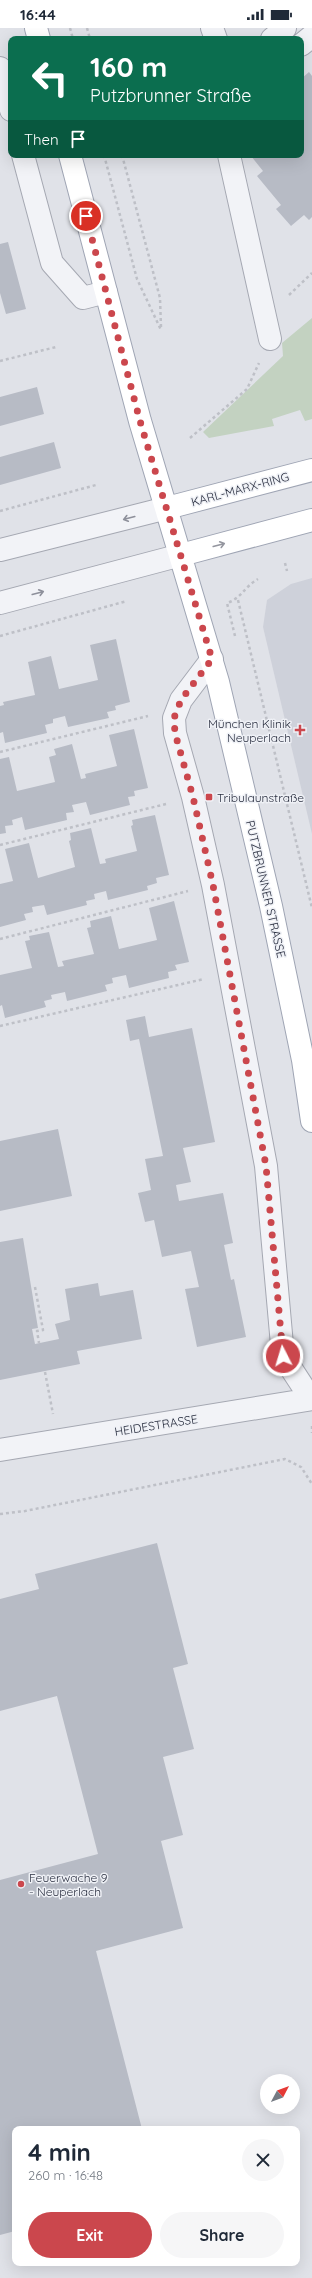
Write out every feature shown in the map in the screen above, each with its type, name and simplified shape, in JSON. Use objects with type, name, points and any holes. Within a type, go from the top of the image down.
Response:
[{"type":"main road","name":"PUTZBRUNNER STRASSE","points":[[71,158],[140,421],[212,659],[271,906],[302,1060],[312,1121]]},
{"type":"main road","name":"KARL-MARX-RING","points":[[167,508],[312,470]]},
{"type":"main road","points":[[181,555],[312,520]]},
{"type":"street","points":[[276,36],[285,28]]},
{"type":"street","points":[[304,43],[312,36]]},
{"type":"street","points":[[0,68],[8,99]]},
{"type":"street","points":[[24,158],[52,263],[83,298],[106,292]]},
{"type":"street","points":[[230,158],[270,339]]},
{"type":"street","points":[[0,550],[167,508]]},
{"type":"street","points":[[0,603],[181,555]]},
{"type":"street","points":[[212,659],[181,700],[174,718],[175,733],[193,797],[213,885],[266,1166],[283,1356],[312,1399]]},
{"type":"street","name":"HEIDESTRASSE","points":[[0,1450],[312,1399]]},
{"type":"path","points":[[105,158],[137,279],[161,330],[160,298],[123,158]]},
{"type":"path","points":[[0,361],[56,347]]},
{"type":"path","points":[[0,511],[96,485]]},
{"type":"path","points":[[285,563],[287,571]]},
{"type":"path","points":[[228,603],[238,600],[247,585],[258,579]]},
{"type":"path","points":[[238,600],[312,908]]},
{"type":"path","points":[[0,636],[127,601]]},
{"type":"path","points":[[0,752],[152,715]]},
{"type":"path","points":[[0,845],[193,797]]},
{"type":"path","points":[[0,938],[213,885]]},
{"type":"path","points":[[0,1026],[230,973]]},
{"type":"path","points":[[35,1287],[43,1330],[37,1331],[39,1343]]},
{"type":"path","points":[[45,1372],[58,1440]]},
{"type":"path","points":[[0,1514],[25,1511],[285,1458],[301,1467],[312,1484]]},
{"type":"shaded area","name":"München Klinik Neuperlach","points":[[312,578],[312,834],[263,627],[267,600],[291,584]]},
{"type":"green space","points":[[312,318],[312,419],[305,421],[300,410],[272,419],[274,426],[209,438],[203,432],[283,356],[282,343]]},
{"type":"building","points":[[309,72],[312,76],[312,217],[309,220],[304,215],[291,226],[276,209],[281,205],[257,176],[263,171],[253,158],[304,158],[304,76]]},
{"type":"building","points":[[8,242],[26,309],[6,314],[0,293],[0,244]]},
{"type":"building","points":[[37,387],[44,414],[0,426],[0,397]]},
{"type":"building","points":[[54,442],[61,468],[0,485],[0,457]]},
{"type":"building","points":[[116,639],[130,702],[115,706],[116,710],[107,712],[109,718],[68,727],[65,716],[53,719],[53,723],[45,725],[47,733],[5,743],[3,732],[0,733],[0,706],[4,705],[3,702],[35,695],[28,662],[51,656],[59,689],[98,680],[90,645]]},
{"type":"building","points":[[134,729],[148,788],[134,791],[135,796],[128,797],[130,805],[90,815],[86,802],[72,805],[74,812],[66,813],[67,820],[25,830],[22,817],[12,820],[13,825],[5,826],[6,833],[0,834],[0,759],[9,757],[17,791],[55,782],[49,757],[56,755],[54,749],[72,744],[81,779],[86,778],[85,774],[117,766],[109,735]]},
{"type":"building","points":[[155,815],[169,875],[156,878],[157,883],[147,886],[148,890],[108,900],[106,891],[94,894],[95,899],[86,901],[87,905],[47,915],[44,905],[32,907],[33,912],[24,914],[26,920],[0,927],[0,884],[13,881],[5,849],[29,843],[38,878],[75,867],[69,841],[71,840],[70,833],[91,828],[100,864],[106,863],[105,859],[137,851],[131,826],[133,825],[132,820]]},
{"type":"building","points":[[174,901],[189,962],[175,965],[177,970],[168,972],[169,978],[129,988],[126,975],[112,978],[113,983],[105,985],[107,991],[67,1001],[65,992],[51,995],[52,999],[44,1001],[46,1007],[5,1018],[2,1005],[0,1006],[0,975],[32,968],[25,941],[30,940],[29,936],[49,932],[58,967],[64,966],[62,961],[94,954],[87,928],[91,927],[90,921],[111,916],[119,949],[157,940],[149,908]]},
{"type":"building","points":[[145,1016],[149,1037],[192,1028],[215,1142],[183,1148],[191,1182],[176,1185],[179,1201],[223,1193],[233,1243],[224,1245],[231,1280],[234,1279],[246,1337],[197,1347],[185,1289],[199,1287],[191,1251],[162,1257],[154,1220],[145,1222],[138,1193],[151,1190],[145,1159],[163,1156],[139,1039],[130,1041],[126,1020]]},
{"type":"building","points":[[58,1129],[72,1196],[0,1211],[0,1141]]},
{"type":"building","points":[[23,1238],[38,1328],[32,1329],[35,1344],[59,1339],[55,1324],[70,1320],[65,1289],[98,1283],[100,1296],[133,1290],[142,1339],[77,1351],[80,1364],[0,1380],[0,1242]]},
{"type":"building","points":[[157,1543],[188,1664],[173,1668],[194,1749],[163,1757],[183,1835],[161,1841],[183,1928],[96,1951],[141,2126],[12,2126],[12,2232],[0,2235],[0,1880],[98,1854],[57,1696],[0,1711],[0,1599],[39,1589],[35,1574]]},
{"type":"place","name":"München Klinik Neuperlach","points":[[300,730]]},
{"type":"place","name":"Tribulaunstraße","points":[[209,797]]},
{"type":"place","name":"Feuerwache 9 - Neuperlach","points":[[21,1884]]},
{"type":"route","points":[[86,216],[140,421],[208,641],[212,659],[181,700],[174,718],[175,733],[193,797],[213,885],[266,1166],[283,1356]]}]
